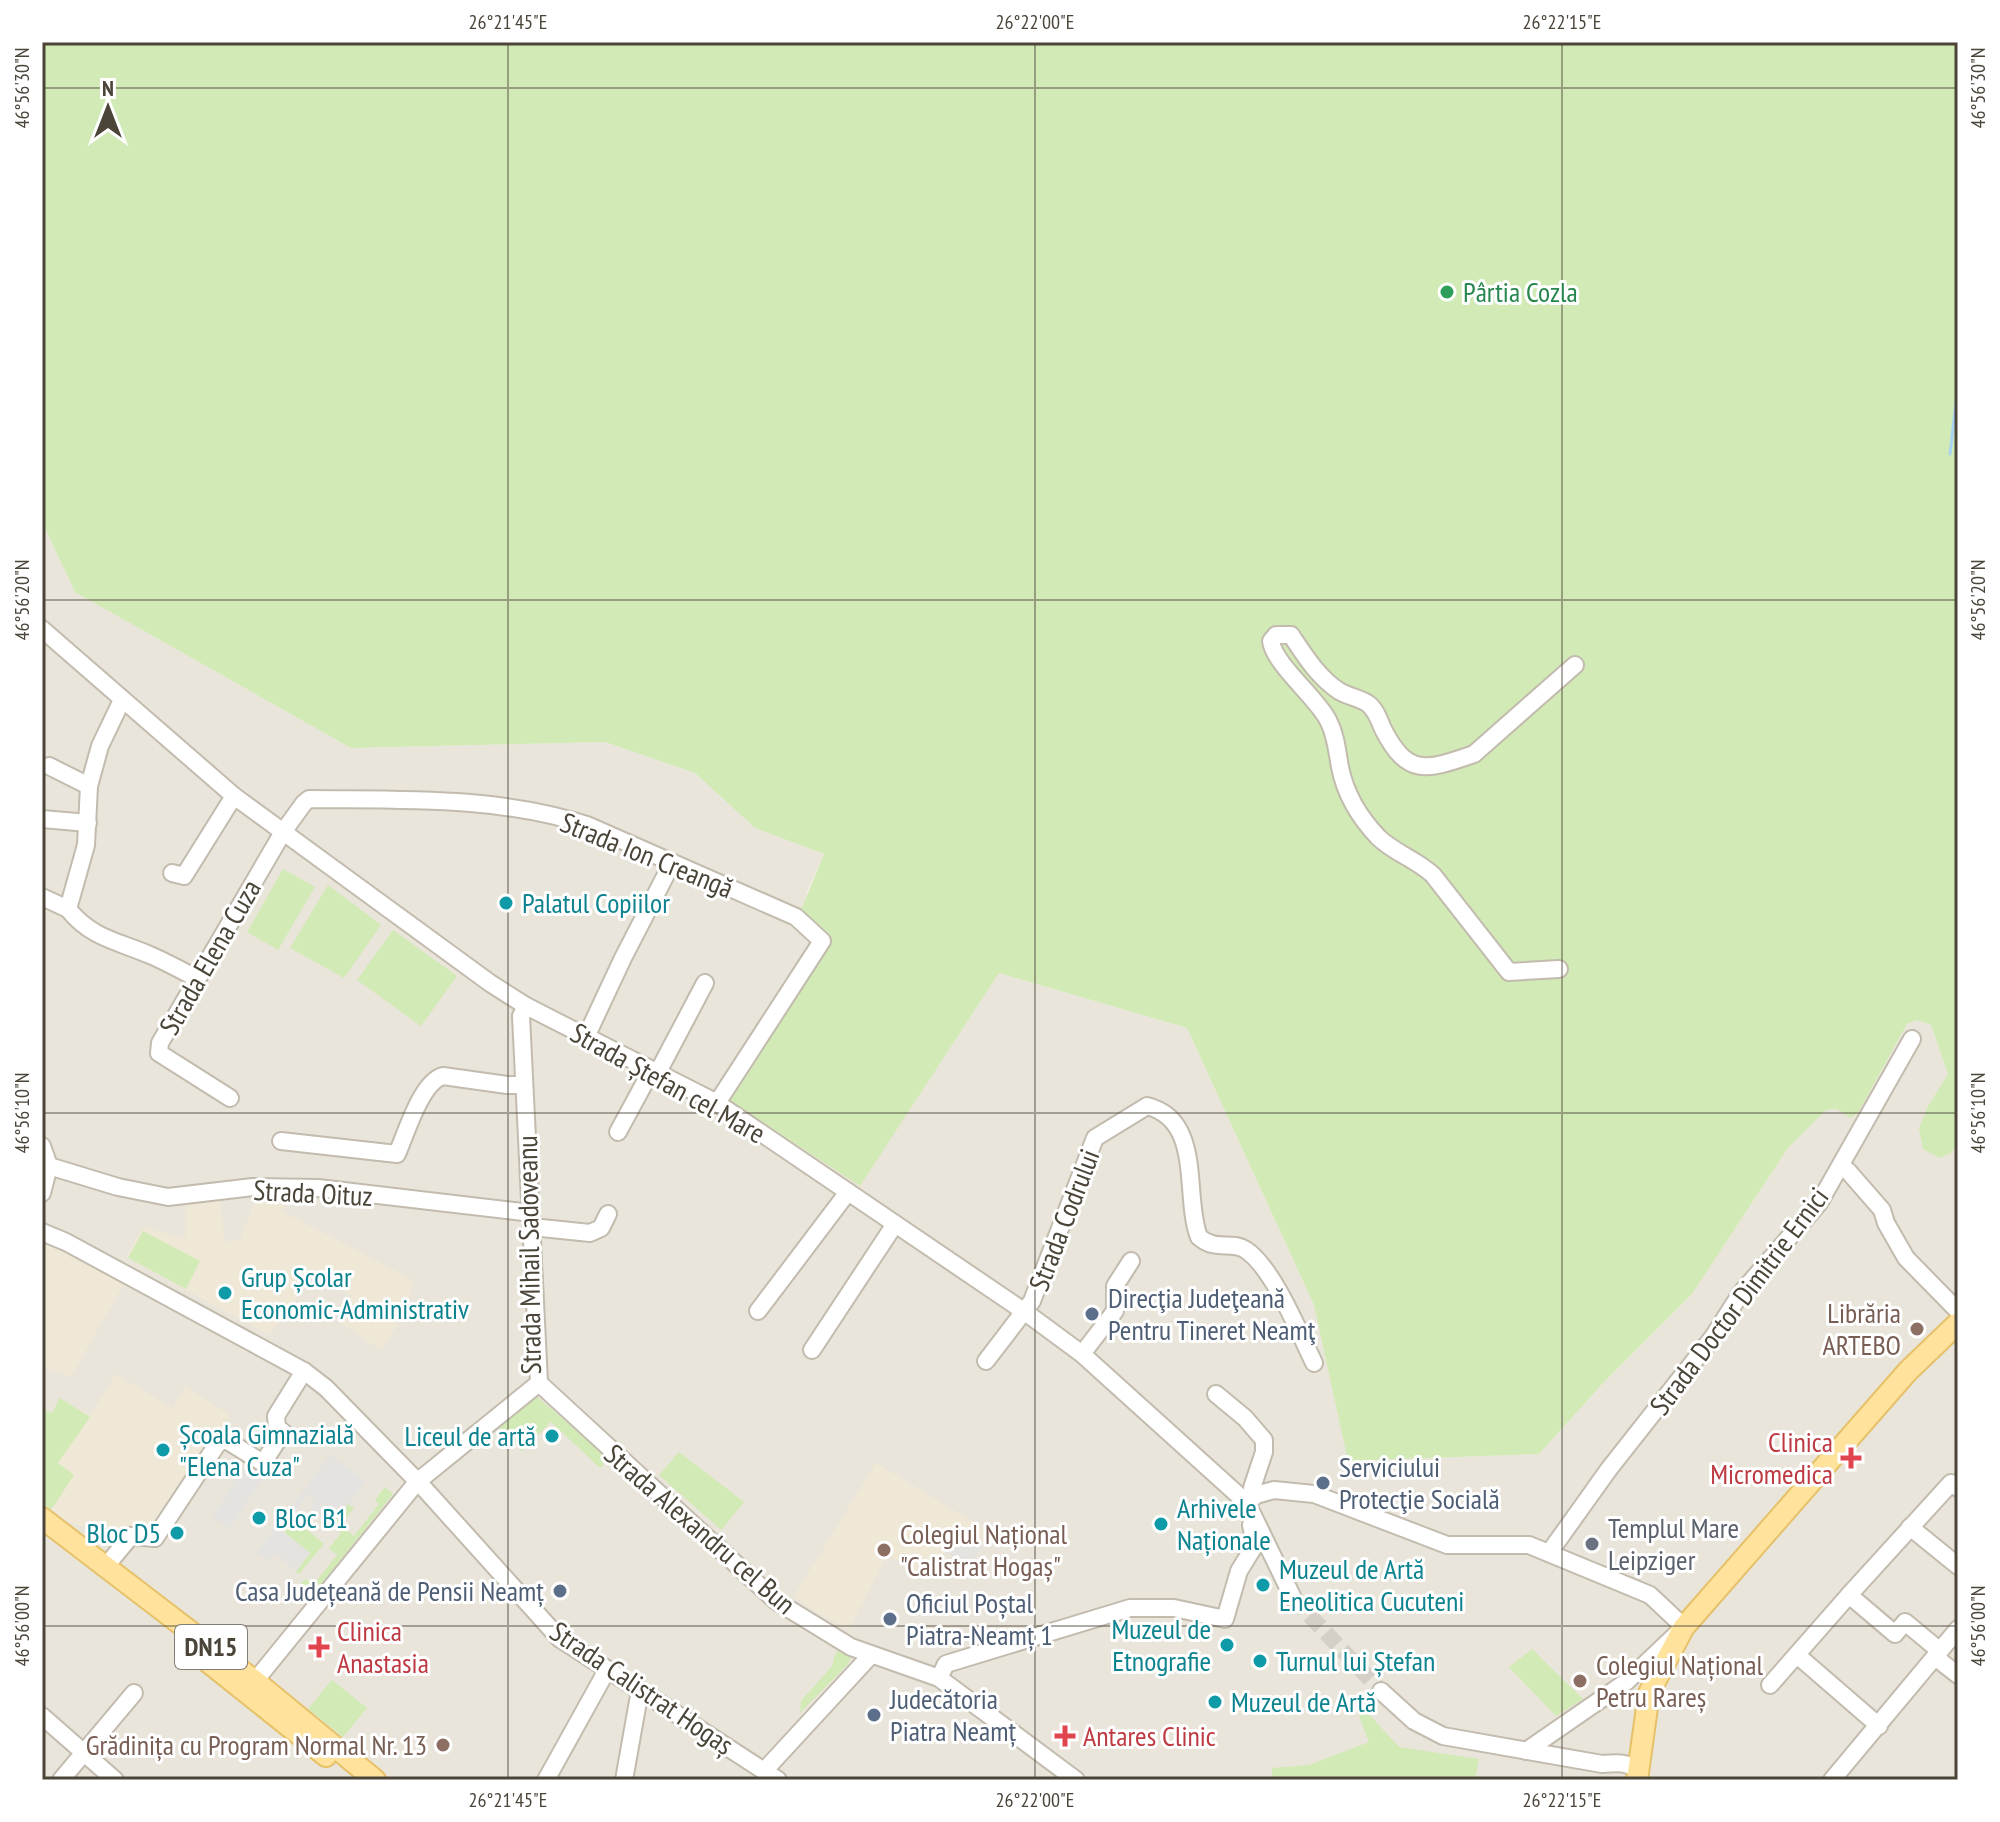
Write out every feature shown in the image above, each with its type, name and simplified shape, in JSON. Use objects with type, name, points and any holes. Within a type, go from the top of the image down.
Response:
[{"type":"main road","points":[[1629,1773],[1640,1745],[1649,1693],[1684,1627],[1908,1371],[1958,1323]]},
{"type":"main road","name":"DN15","points":[[42,1518],[255,1681],[375,1780]]},
{"type":"main road","name":"DN15","points":[[42,1534],[354,1780]]},
{"type":"street","name":"Strada Ștefan cel Mare","points":[[42,629],[234,796],[490,983],[526,1006],[717,1103],[1082,1354],[1251,1502],[1293,1598]]},
{"type":"street","points":[[1559,969],[1509,972],[1433,875],[1422,864],[1392,849],[1379,838],[1348,794],[1329,722],[1319,704],[1306,693],[1277,656],[1271,641],[1276,635],[1291,635],[1324,679],[1340,692],[1367,703],[1375,711],[1391,745],[1405,762],[1422,766],[1474,754],[1575,665]]},
{"type":"street","points":[[68,909],[86,845],[89,786],[100,746],[122,700]]},
{"type":"street","points":[[49,766],[89,786]]},
{"type":"street","points":[[172,873],[184,876],[234,796]]},
{"type":"street","name":"Strada Ion Creangă","points":[[283,832],[309,799],[429,800],[496,806],[587,825],[796,917],[822,941],[717,1103]]},
{"type":"street","points":[[42,819],[88,823]]},
{"type":"street","name":"Strada Elena Cuza","points":[[230,1098],[159,1053],[160,1043],[283,832]]},
{"type":"street","points":[[586,1037],[672,863]]},
{"type":"street","points":[[42,897],[68,909],[91,932],[150,955],[196,978]]},
{"type":"street","points":[[618,1132],[705,983]]},
{"type":"street","name":"Strada Mihail Sadoveanu","points":[[255,1681],[417,1482],[539,1383],[521,1016],[526,1006]]},
{"type":"street","name":"Strada Doctor Dimitrie Ernici","points":[[1549,1553],[1609,1469],[1713,1337],[1741,1293],[1819,1203],[1912,1039]]},
{"type":"street","points":[[281,1141],[397,1154],[417,1108],[436,1078],[443,1076],[524,1085]]},
{"type":"street","name":"Strada Codrului","points":[[1025,1312],[1095,1138],[1147,1106],[1157,1108],[1168,1117],[1188,1151],[1199,1237],[1207,1245],[1244,1248],[1256,1259],[1274,1285],[1314,1363]]},
{"type":"street","points":[[42,1146],[49,1166],[42,1193]]},
{"type":"street","name":"Strada Oituz","points":[[49,1166],[118,1187],[168,1197],[253,1187],[318,1188],[531,1220],[590,1233],[601,1228],[608,1214]]},
{"type":"street","points":[[1848,1171],[1882,1210],[1906,1258],[1958,1311]]},
{"type":"street","points":[[758,1311],[848,1192]]},
{"type":"street","points":[[812,1350],[895,1224]]},
{"type":"street","name":"Strada Calistrat Hogaș","points":[[42,1232],[66,1242],[304,1371],[326,1388],[417,1482],[559,1638],[771,1775]]},
{"type":"street","points":[[1082,1354],[1115,1311],[1115,1286],[1131,1261]]},
{"type":"street","points":[[986,1361],[1025,1312]]},
{"type":"street","points":[[106,1566],[131,1536],[155,1538],[218,1443],[226,1440],[263,1463],[283,1432],[277,1428],[276,1416],[304,1371]]},
{"type":"street","name":"Strada Alexandru cel Bun","points":[[539,1383],[776,1601],[851,1647],[939,1678],[1076,1780]]},
{"type":"street","points":[[939,1678],[946,1664],[1130,1608],[1174,1608],[1225,1619],[1239,1571],[1255,1545],[1249,1519],[1252,1488],[1264,1452],[1264,1440],[1245,1418],[1216,1394]]},
{"type":"street","points":[[1770,1685],[1951,1483],[1958,1488]]},
{"type":"street","points":[[1251,1502],[1284,1490],[1314,1494],[1447,1545],[1529,1545],[1650,1595],[1684,1627],[1626,1682],[1526,1751]]},
{"type":"street","points":[[1910,1527],[1958,1566]]},
{"type":"street","points":[[1849,1595],[1895,1634],[1905,1622],[1958,1675]]},
{"type":"street","points":[[1832,1780],[1958,1629]]},
{"type":"street","points":[[771,1775],[871,1655]]},
{"type":"street","points":[[1797,1655],[1879,1726]]},
{"type":"street","points":[[546,1780],[607,1670]]},
{"type":"street","points":[[624,1780],[640,1690]]},
{"type":"street","points":[[1381,1691],[1414,1721],[1443,1736],[1629,1773]]},
{"type":"street","points":[[61,1780],[134,1693]]},
{"type":"street","points":[[42,1716],[115,1780]]},
{"type":"shaded area","points":[[42,522],[75,592],[351,748],[605,742],[695,773],[755,828],[824,854],[807,892],[813,920],[832,940],[818,960],[860,1185],[999,973],[1187,1028],[1314,1305],[1349,1461],[1539,1454],[1604,1382],[1692,1294],[1788,1148],[1826,1110],[1858,1113],[1907,1024],[1917,1020],[1931,1025],[1948,1074],[1944,1082],[1951,1153],[1958,1145],[1958,1780],[42,1780]]},
{"type":"shaded area","points":[[257,1193],[289,1194],[283,1212],[413,1280],[408,1306],[382,1350],[338,1322],[352,1295],[312,1276],[270,1335],[126,1257],[143,1227],[185,1239],[186,1202],[219,1199],[225,1242],[241,1239]]},
{"type":"shaded area","points":[[45,1237],[125,1282],[71,1377],[42,1367],[42,1240]]},
{"type":"shaded area","points":[[116,1374],[172,1408],[185,1387],[230,1415],[147,1533],[124,1539],[100,1522],[90,1528],[69,1523],[42,1503],[42,1409],[52,1413],[60,1398],[90,1416]]},
{"type":"shaded area","points":[[330,1455],[366,1481],[332,1525],[310,1508],[315,1500],[307,1495],[281,1530],[310,1553],[296,1571],[274,1553],[267,1561],[256,1553]]},
{"type":"shaded area","points":[[251,1456],[269,1468],[230,1529],[212,1517]]},
{"type":"shaded area","name":"Colegiul Național \"Calistrat Hogaș\"","points":[[876,1463],[993,1534],[986,1545],[961,1528],[928,1577],[887,1555],[849,1629],[817,1613],[794,1596]]},
{"type":"shaded area","points":[[962,1531],[983,1545],[969,1566],[948,1552]]},
{"type":"green space","points":[[42,42],[1958,42],[1958,1145],[1951,1153],[1939,1158],[1923,1149],[1919,1129],[1927,1108],[1948,1074],[1931,1025],[1917,1020],[1907,1024],[1858,1113],[1850,1118],[1837,1109],[1826,1110],[1788,1148],[1692,1294],[1604,1382],[1539,1454],[1348,1461],[1314,1305],[1187,1028],[999,973],[860,1186],[730,1101],[832,941],[801,910],[824,854],[755,828],[695,773],[605,742],[351,748],[75,592],[42,522]]},
{"type":"green space","points":[[283,869],[315,887],[278,950],[247,932]]},
{"type":"green space","points":[[328,885],[381,925],[344,978],[290,948]]},
{"type":"green space","points":[[393,930],[457,976],[421,1026],[357,980]]},
{"type":"green space","points":[[143,1231],[200,1261],[186,1289],[128,1258]]},
{"type":"green space","points":[[536,1396],[609,1459],[600,1468],[551,1422],[522,1451],[498,1427]]},
{"type":"green space","points":[[60,1398],[90,1417],[58,1463],[74,1475],[51,1510],[42,1503],[42,1409],[52,1413]]},
{"type":"green space","points":[[679,1452],[744,1502],[721,1530],[659,1475]]},
{"type":"green space","points":[[385,1487],[393,1494],[306,1603],[293,1593],[305,1579],[313,1585],[337,1555],[329,1548],[341,1533],[332,1525],[348,1504],[354,1508],[340,1525],[354,1536],[379,1504],[375,1500]]},
{"type":"green space","points":[[300,1515],[303,1517],[299,1523],[324,1544],[299,1574],[296,1572],[310,1553],[286,1534],[285,1529]]},
{"type":"green space","points":[[839,1649],[852,1656],[848,1664],[800,1713],[801,1701],[833,1665]]},
{"type":"green space","points":[[1532,1649],[1583,1699],[1556,1716],[1509,1667]]},
{"type":"green space","points":[[332,1680],[367,1708],[343,1737],[308,1709]]},
{"type":"green space","points":[[1366,1711],[1399,1747],[1479,1759],[1475,1780],[1272,1780],[1272,1768],[1309,1765],[1369,1742],[1359,1716]]},
{"type":"waterway","points":[[1950,454],[1958,385]]},
{"type":"tunnel","points":[[1293,1598],[1381,1691]]},
{"type":"place","name":"Pârtia Cozla","points":[[1447,292]]},
{"type":"place","name":"Palatul Copiilor","points":[[506,903]]},
{"type":"place","name":"Grup Școlar Economic-Administrativ","points":[[225,1293]]},
{"type":"place","name":"Direcţia Judeţeană Pentru Tineret Neamţ","points":[[1092,1314]]},
{"type":"place","name":"Librăria ARTEBO","points":[[1917,1329]]},
{"type":"place","name":"Liceul de artă","points":[[552,1436]]},
{"type":"place","name":"Școala Gimnazială \"Elena Cuza\"","points":[[163,1450]]},
{"type":"place","name":"Clinica Micromedica","points":[[1851,1458]]},
{"type":"place","name":"Serviciului Protecţie Socială","points":[[1323,1483]]},
{"type":"place","name":"Bloc B1","points":[[259,1518]]},
{"type":"place","name":"Arhivele Naționale","points":[[1161,1524]]},
{"type":"place","name":"Bloc D5","points":[[177,1533]]},
{"type":"place","name":"Templul Mare Leipziger","points":[[1592,1544]]},
{"type":"place","name":"Colegiul Național \"Calistrat Hogaș\"","points":[[884,1550]]},
{"type":"place","name":"Muzeul de Artă Eneolitica Cucuteni","points":[[1263,1585]]},
{"type":"place","name":"Casa Județeană de Pensii Neamț","points":[[560,1591]]},
{"type":"place","name":"Oficiul Poștal Piatra-Neamț 1","points":[[890,1619]]},
{"type":"place","name":"Muzeul de Etnografie","points":[[1227,1645]]},
{"type":"place","name":"Clinica Anastasia","points":[[319,1647]]},
{"type":"place","name":"Turnul lui Ștefan","points":[[1260,1661]]},
{"type":"place","name":"Colegiul Național Petru Rareș","points":[[1580,1681]]},
{"type":"place","name":"Muzeul de Artă","points":[[1215,1702]]},
{"type":"place","name":"Judecătoria Piatra Neamț","points":[[874,1715]]},
{"type":"place","name":"Antares Clinic","points":[[1065,1736]]},
{"type":"place","name":"Grădinița cu Program Normal Nr. 13","points":[[443,1745]]}]
